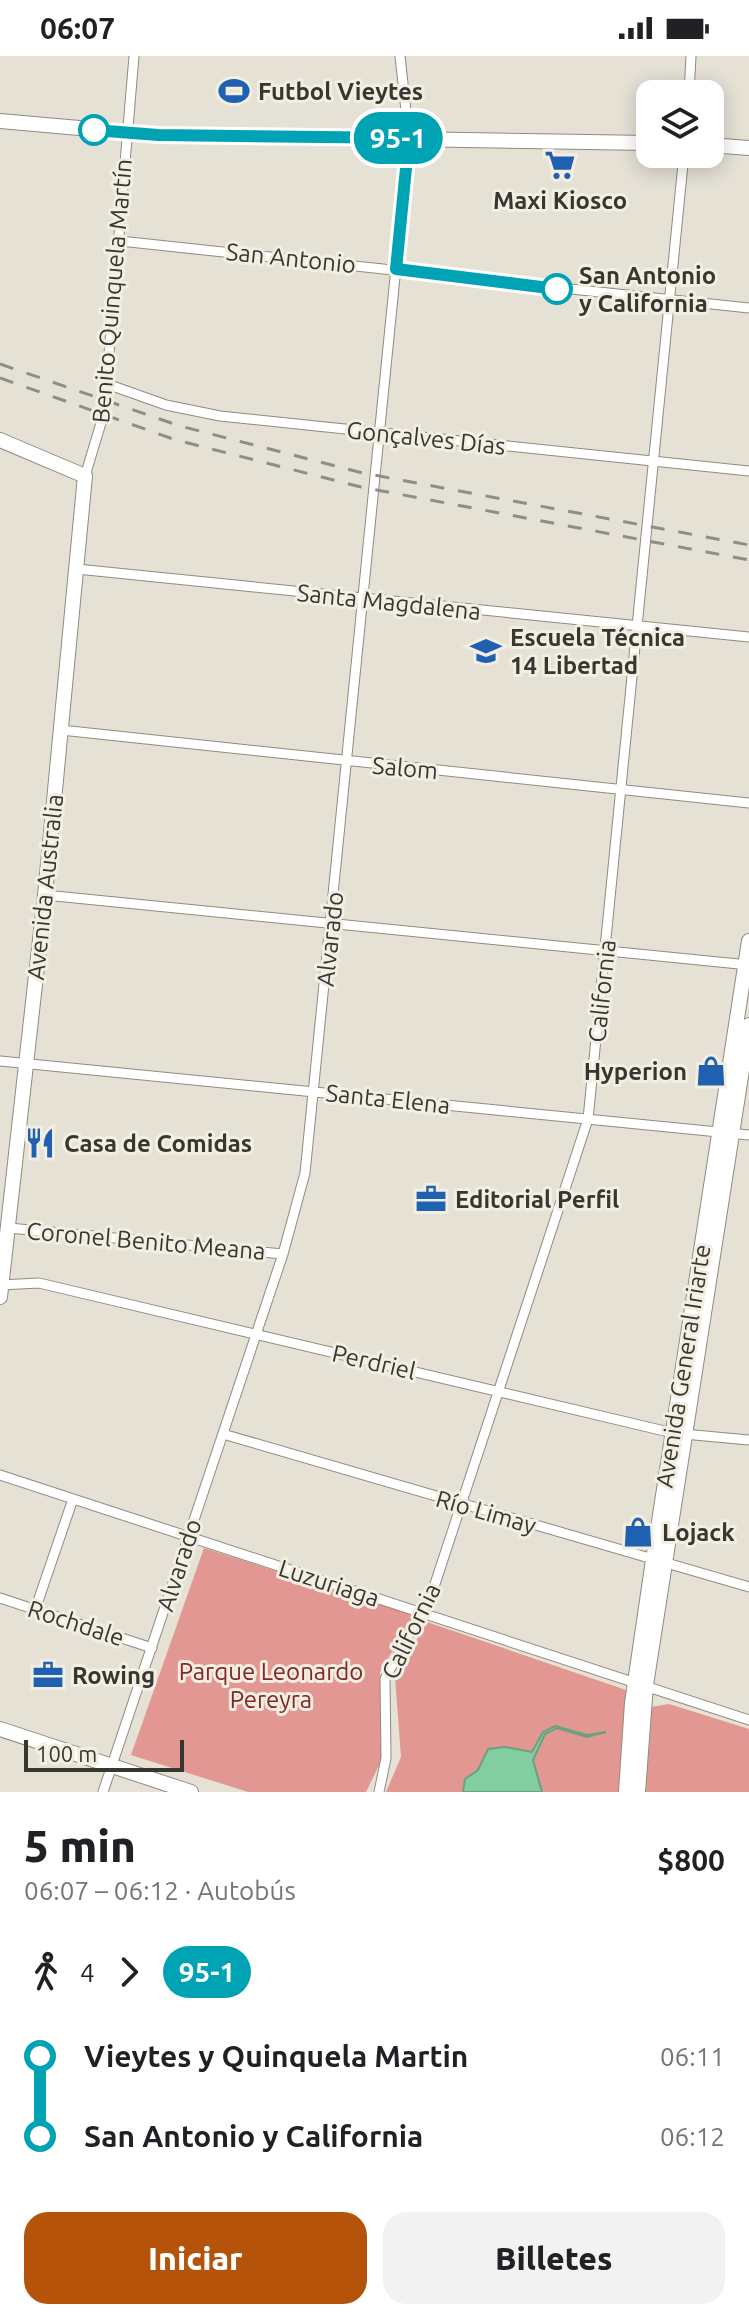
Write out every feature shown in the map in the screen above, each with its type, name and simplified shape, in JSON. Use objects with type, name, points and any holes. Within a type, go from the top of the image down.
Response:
[{"type":"main road","points":[[0,121],[126,133],[636,143]]},
{"type":"main road","points":[[724,146],[749,148]]},
{"type":"main road","points":[[0,440],[85,476]]},
{"type":"main road","name":"Avenida Australia","points":[[1,1289],[9,1228],[8,1170],[27,1063],[85,476]]},
{"type":"main road","name":"Avenida General Iriarte","points":[[626,1792],[726,1133],[749,941]]},
{"type":"main road","name":"Avenida General Iriarte","points":[[726,1133],[749,1025]]},
{"type":"main road","name":"Avenida General Iriarte","points":[[638,1792],[641,1683]]},
{"type":"main road","points":[[0,1729],[191,1792]]},
{"type":"street","name":"Benito Quinquela Martín","points":[[85,476],[100,433],[107,384],[134,56]]},
{"type":"street","name":"Alvarado","points":[[103,1792],[283,1254],[305,1173],[409,138],[400,56]]},
{"type":"street","points":[[690,80],[691,56]]},
{"type":"street","name":"California","points":[[379,1792],[386,1758],[385,1679],[423,1613],[462,1505],[588,1119],[640,627],[651,462],[682,168]]},
{"type":"street","name":"San Antonio","points":[[120,241],[749,308]]},
{"type":"street","name":"Gonçalves Días","points":[[107,384],[193,411],[749,471]]},
{"type":"street","name":"Santa Magdalena","points":[[77,569],[749,637]]},
{"type":"street","name":"Salom","points":[[61,730],[749,803]]},
{"type":"street","points":[[45,895],[747,965]]},
{"type":"street","name":"Santa Elena","points":[[0,1061],[749,1135]]},
{"type":"street","name":"Coronel Benito Meana","points":[[9,1228],[283,1254]]},
{"type":"street","name":"Perdriel","points":[[1,1289],[39,1283],[679,1434],[749,1440]]},
{"type":"street","name":"Río Limay","points":[[223,1434],[749,1587]]},
{"type":"street","name":"Luzuriaga","points":[[0,1475],[749,1720]]},
{"type":"street","points":[[35,1610],[73,1499]]},
{"type":"street","name":"Rochdale","points":[[0,1598],[152,1648]]},
{"type":"green space","name":"Parque Leonardo Pereyra","points":[[204,1548],[414,1615],[380,1672],[385,1753],[366,1792],[248,1792],[131,1755]]},
{"type":"green space","name":"Parque Leonardo Pereyra","points":[[427,1622],[629,1691],[618,1792],[386,1792],[401,1757],[395,1677]]},
{"type":"green space","points":[[669,1704],[749,1729],[749,1792],[646,1792],[651,1707]]},
{"type":"shaded area","points":[[555,1726],[587,1735],[606,1732],[587,1737],[557,1728],[545,1734],[533,1760],[542,1792],[463,1792],[465,1779],[478,1770],[488,1749],[505,1747],[532,1752],[543,1732]]},
{"type":"railway","points":[[0,364],[180,426],[363,473],[749,545]]},
{"type":"railway","points":[[0,378],[176,440],[361,487],[749,560]]},
{"type":"bus line","name":"95-1","points":[[94,130],[158,135],[409,138],[396,269],[557,289]]},
{"type":"place","name":"Futbol Vieytes","points":[[234,91]]},
{"type":"place","name":"Maxi Kiosco","points":[[560,165]]},
{"type":"place","name":"San Antonio y California","points":[[557,289]]},
{"type":"place","name":"Escuela Técnica 14 Libertad","points":[[486,651]]},
{"type":"place","name":"Hyperion","points":[[711,1071]]},
{"type":"place","name":"Casa de Comidas","points":[[40,1143]]},
{"type":"place","name":"Editorial Perfil","points":[[431,1199]]},
{"type":"place","name":"Lojack","points":[[638,1532]]},
{"type":"place","name":"Rowing","points":[[48,1675]]}]
